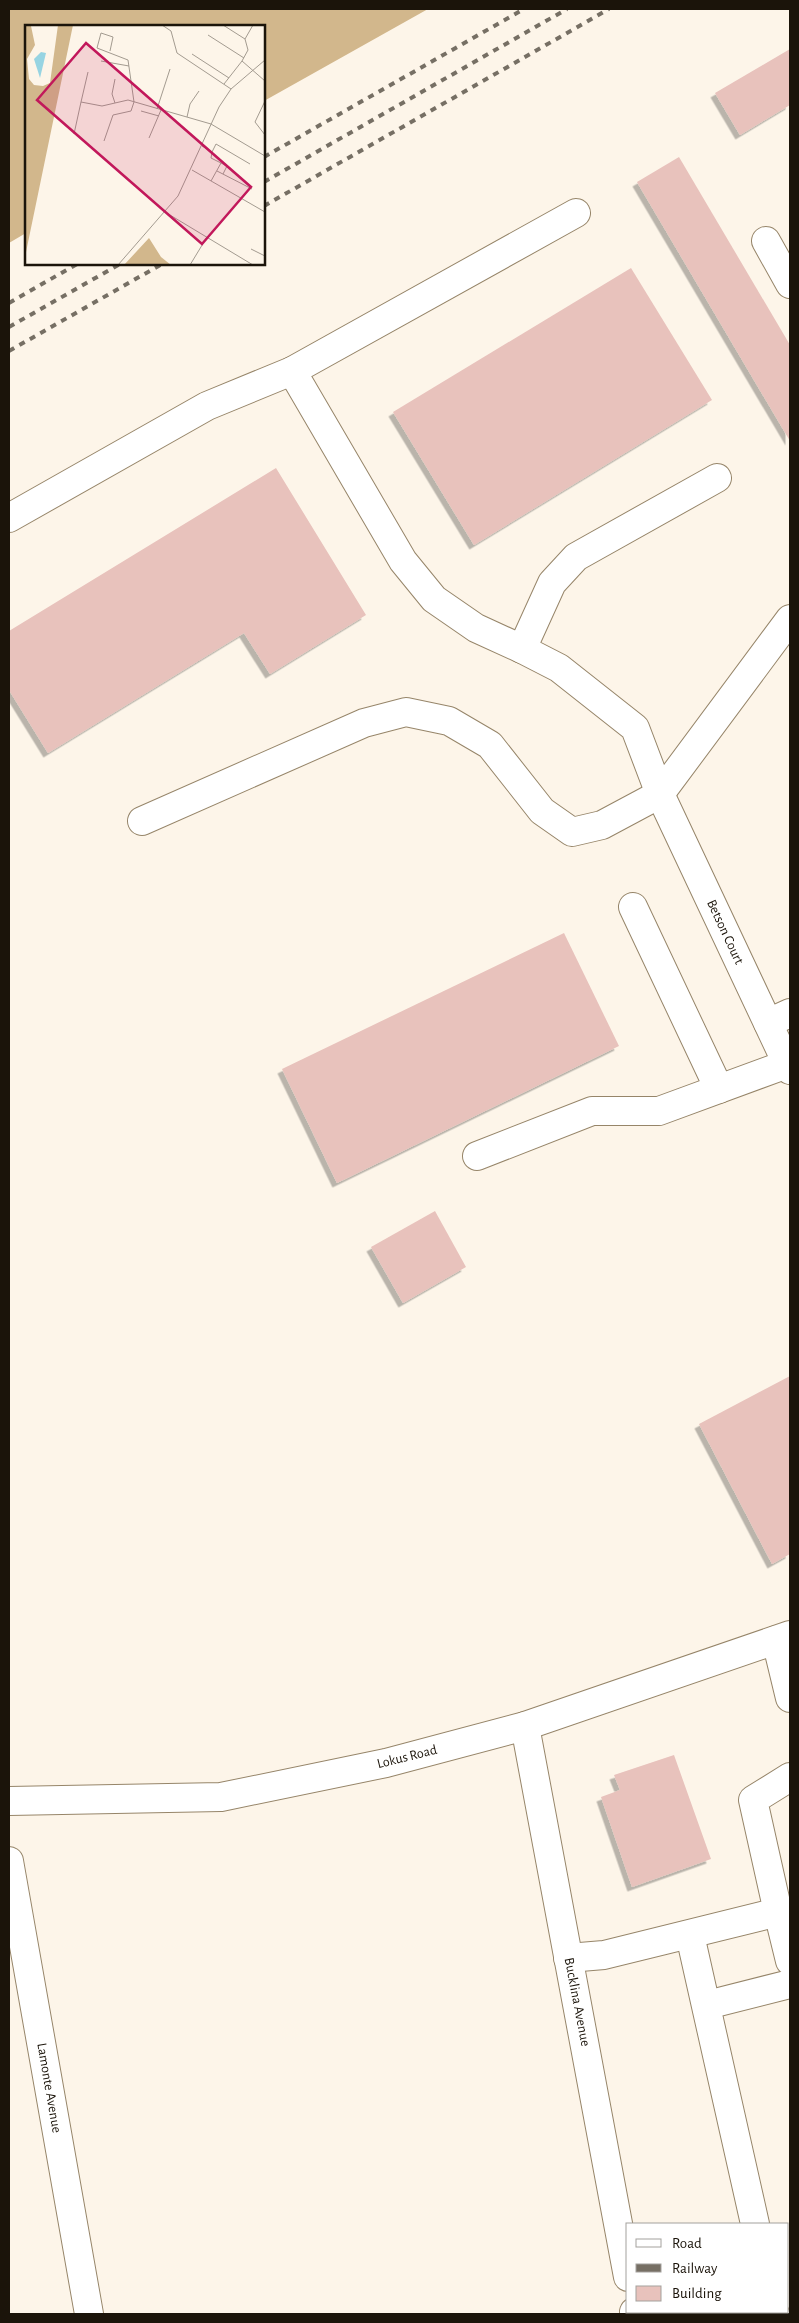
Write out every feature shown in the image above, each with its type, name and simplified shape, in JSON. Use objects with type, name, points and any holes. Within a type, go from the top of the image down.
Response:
[{"type":"street","points":[[9,518],[207,406],[292,371],[576,213]]},
{"type":"street","points":[[766,241],[790,284]]},
{"type":"street","name":"Betson Court","points":[[292,371],[403,561],[434,599],[476,628],[560,668],[635,728],[660,794],[779,1018],[789,1067]]},
{"type":"street","points":[[522,649],[552,583],[576,557],[716,478]]},
{"type":"street","points":[[142,820],[364,723],[406,712],[450,721],[490,745],[542,811],[572,832],[602,825],[660,794],[790,619]]},
{"type":"street","points":[[633,907],[719,1089]]},
{"type":"street","points":[[477,1156],[592,1111],[659,1111],[719,1089],[789,1067]]},
{"type":"street","points":[[783,1638],[790,1698]]},
{"type":"street","name":"Lokus Road","points":[[9,1801],[221,1797],[386,1763],[525,1726],[783,1638]]},
{"type":"street","name":"Bucklina Avenue","points":[[525,1726],[626,2266]]},
{"type":"street","points":[[790,1777],[753,1800],[790,1961]]},
{"type":"street","name":"Lamonte Avenue","points":[[9,1861],[89,2314]]},
{"type":"street","points":[[568,1958],[604,1955],[778,1912]]},
{"type":"street","points":[[690,1935],[755,2223]]},
{"type":"street","points":[[707,2005],[790,1984]]},
{"type":"shaded area","points":[[9,9],[428,9],[265,100],[265,25],[25,25],[25,234],[9,243]]},
{"type":"building","points":[[790,49],[790,105],[740,135],[715,93]]},
{"type":"building","points":[[679,157],[790,345],[790,441],[637,182]]},
{"type":"building","points":[[631,268],[712,400],[474,545],[393,412]]},
{"type":"building","points":[[276,468],[366,615],[270,674],[244,633],[48,753],[9,690],[9,631]]},
{"type":"building","points":[[564,933],[619,1046],[337,1183],[282,1069]]},
{"type":"building","points":[[435,1211],[466,1267],[403,1303],[371,1247]]},
{"type":"building","points":[[790,1376],[790,1554],[772,1564],[699,1424]]},
{"type":"building","points":[[674,1755],[711,1859],[632,1887],[601,1797],[620,1790],[614,1775]]},
{"type":"railway","points":[[265,156],[524,9]]},
{"type":"railway","points":[[265,181],[567,9]]},
{"type":"railway","points":[[265,205],[609,9]]},
{"type":"railway","points":[[9,303],[75,265]]},
{"type":"railway","points":[[9,327],[118,265]]},
{"type":"railway","points":[[9,351],[160,265]]}]
